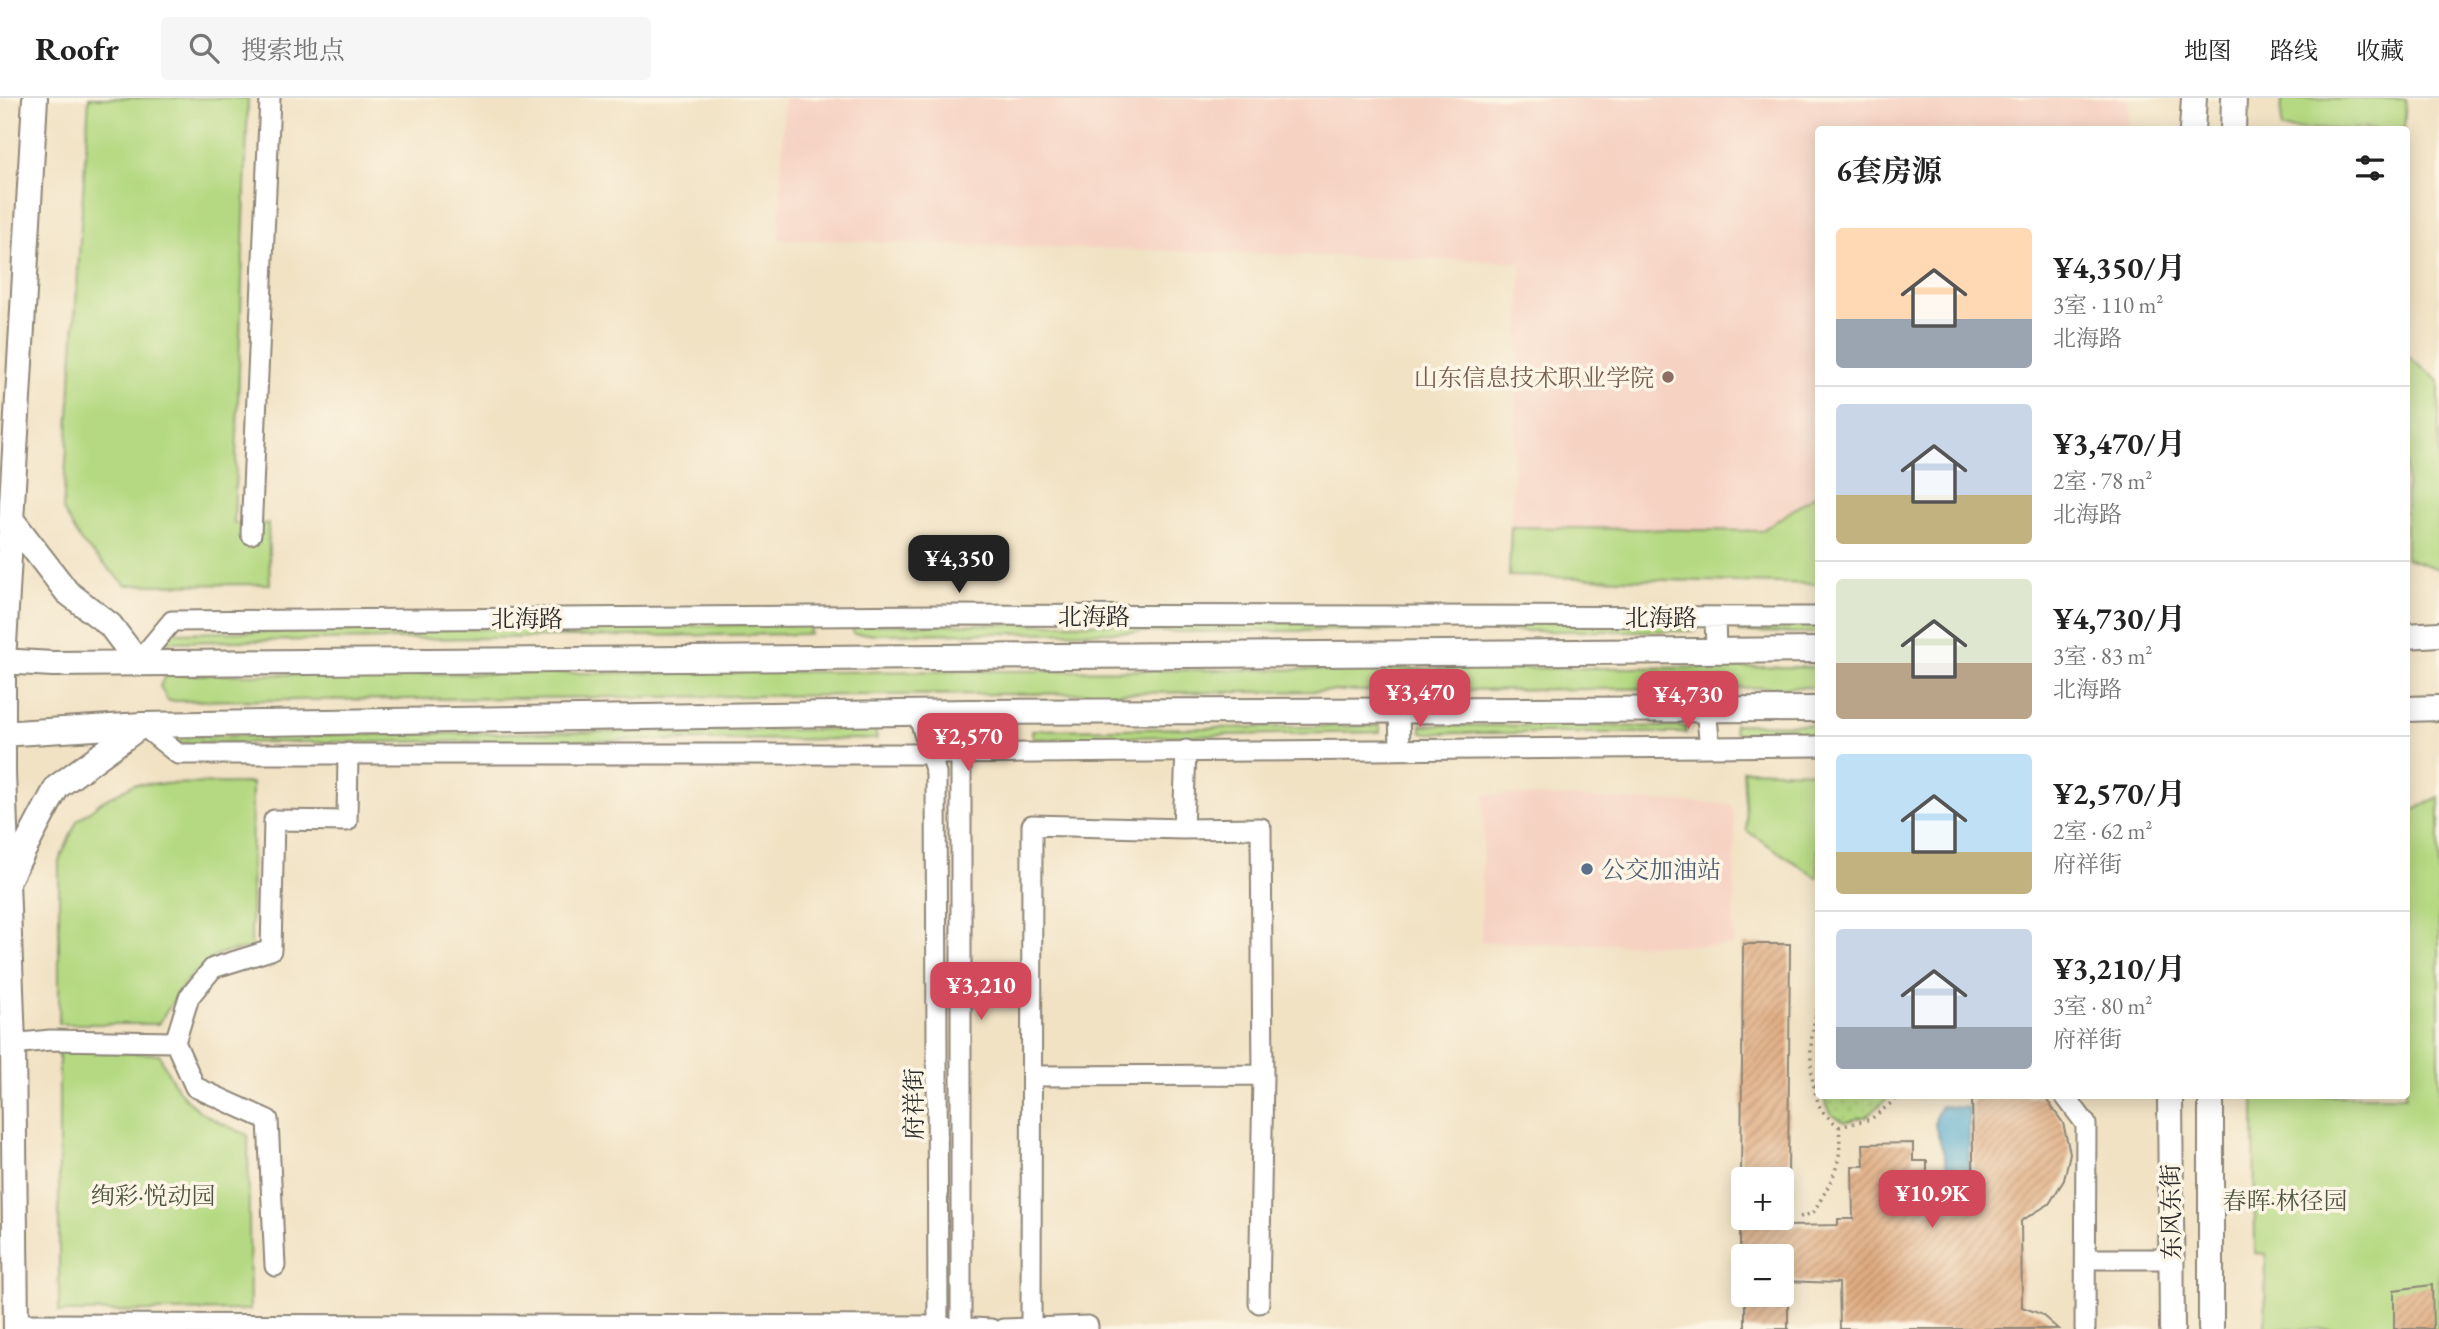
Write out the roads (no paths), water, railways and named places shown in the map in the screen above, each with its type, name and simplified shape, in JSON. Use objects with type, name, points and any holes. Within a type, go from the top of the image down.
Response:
[{"type":"main road","points":[[16,1327],[13,1044],[5,886],[1,662],[35,98]]},
{"type":"main road","points":[[2192,126],[2194,98]]},
{"type":"main road","points":[[2233,126],[2234,98]]},
{"type":"main road","points":[[11,519],[68,592],[110,625],[138,662]]},
{"type":"main road","points":[[2410,636],[2439,635]]},
{"type":"main road","name":"北海路","points":[[1,662],[52,664],[1815,650]]},
{"type":"main road","points":[[2410,709],[2439,708]]},
{"type":"main road","points":[[1,734],[142,725],[968,712],[1815,709]]},
{"type":"main road","points":[[5,886],[57,787],[142,725]]},
{"type":"main road","name":"东风东街","points":[[2169,1099],[2172,1329]]},
{"type":"main road","name":"东风东街","points":[[2211,1099],[2211,1329]]},
{"type":"street","points":[[251,534],[270,98]]},
{"type":"street","name":"北海路","points":[[138,662],[172,621],[923,615],[1815,617]]},
{"type":"street","points":[[1715,617],[1716,651]]},
{"type":"street","points":[[1706,709],[1710,747]]},
{"type":"street","points":[[1399,711],[1400,748]]},
{"type":"street","name":"府祥街","points":[[961,1328],[961,753],[968,712]]},
{"type":"street","name":"府祥街","points":[[918,714],[936,773],[938,1327]]},
{"type":"street","points":[[142,725],[178,754],[932,754],[1400,748],[1815,747]]},
{"type":"street","points":[[1183,829],[1186,750]]},
{"type":"street","points":[[275,1266],[268,1120],[195,1087],[175,1042],[189,997],[213,968],[271,950],[275,820],[347,821],[348,753]]},
{"type":"street","points":[[1031,1327],[1032,825],[1261,828],[1264,1075],[1259,1303]]},
{"type":"street","points":[[13,1044],[50,1041],[175,1042]]},
{"type":"street","points":[[1032,1076],[1264,1075]]},
{"type":"street","points":[[2066,1099],[2086,1124],[2085,1329]]},
{"type":"street","points":[[2086,1259],[2171,1259]]},
{"type":"street","points":[[1003,1329],[1088,1326],[1088,1329]]},
{"type":"street","points":[[16,1327],[991,1329]]},
{"type":"water","points":[[1941,1106],[1969,1108],[1969,1173],[1954,1176],[1947,1167],[1935,1123]]},
{"type":"place","name":"山东信息技术职业学院","points":[[1668,377]]},
{"type":"place","name":"公交加油站","points":[[1587,869]]},
{"type":"park label","name":"绚彩·悦动园","points":[[153,1195]]},
{"type":"park label","name":"春晖·林径园","points":[[2285,1200]]}]
